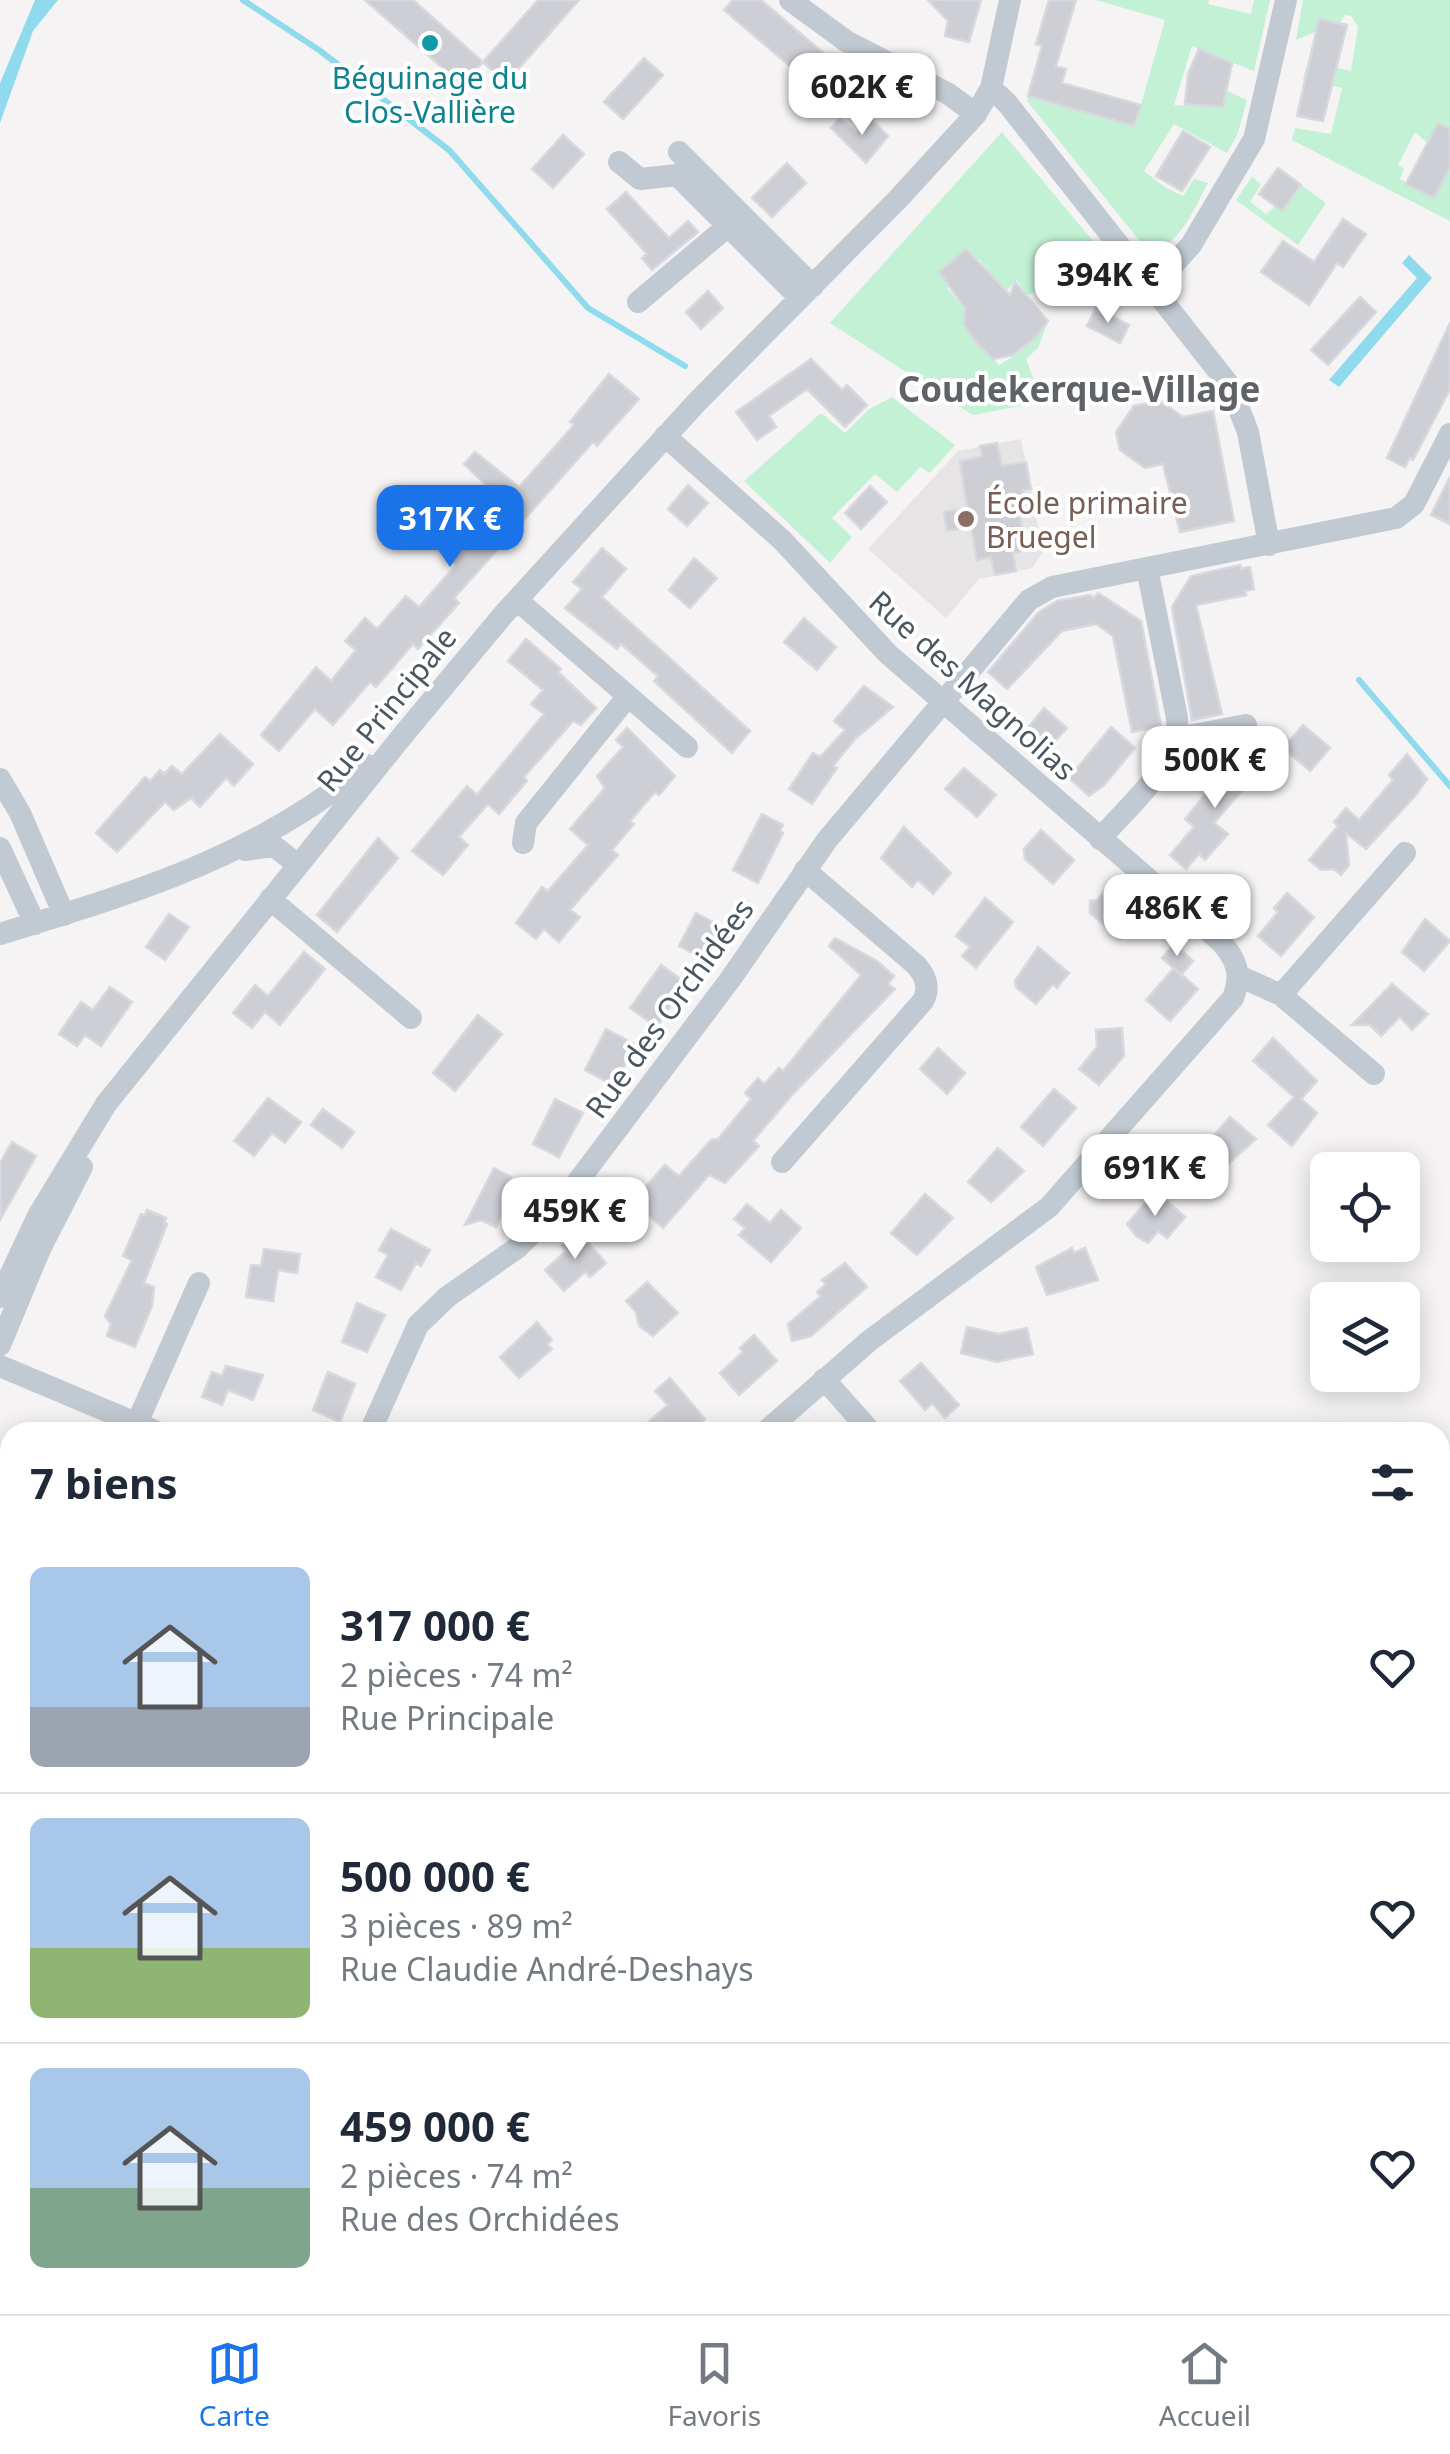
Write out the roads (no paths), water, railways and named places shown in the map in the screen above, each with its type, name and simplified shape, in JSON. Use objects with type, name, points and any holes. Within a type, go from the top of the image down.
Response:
[{"type":"street","points":[[790,0],[846,42],[948,93],[976,114]]},
{"type":"street","name":"Rue Principale","points":[[0,1298],[30,1230],[106,1104],[404,734],[517,600],[665,436],[976,114],[990,88],[1010,0]]},
{"type":"street","points":[[1153,287],[1191,245],[1254,140],[1286,0]]},
{"type":"street","points":[[990,88],[1221,372],[1240,406],[1270,545]]},
{"type":"street","points":[[679,152],[807,292]]},
{"type":"street","points":[[619,162],[640,178],[677,175],[728,226],[807,292]]},
{"type":"street","points":[[638,302],[728,226]]},
{"type":"street","name":"Rue des Orchidées","points":[[374,1422],[418,1325],[448,1297],[527,1240],[557,1210],[729,981],[805,870],[941,702],[1036,594],[1052,587],[1404,515],[1414,504],[1450,434]]},
{"type":"street","name":"Rue des Magnolias","points":[[665,436],[782,540],[876,644],[1220,941],[1236,962],[1239,976]]},
{"type":"street","points":[[1100,839],[1172,752],[1177,738],[1147,568]]},
{"type":"street","points":[[517,600],[687,747]]},
{"type":"street","points":[[523,843],[526,823],[628,696]]},
{"type":"street","points":[[1177,738],[1246,725]]},
{"type":"street","points":[[0,934],[156,886],[227,856],[344,783],[404,734]]},
{"type":"street","points":[[0,779],[20,814],[64,916]]},
{"type":"street","points":[[273,829],[294,830],[315,844]]},
{"type":"street","points":[[227,856],[268,845],[279,848],[298,864]]},
{"type":"street","points":[[0,848],[35,924]]},
{"type":"street","points":[[1281,995],[1404,854]]},
{"type":"street","points":[[782,1162],[923,1001],[927,990],[925,976],[916,965],[805,870]]},
{"type":"street","points":[[270,899],[411,1018]]},
{"type":"street","points":[[776,1422],[881,1332],[1049,1207],[1233,998],[1239,976],[1281,995],[1374,1074]]},
{"type":"street","name":"Rue Principale","points":[[1,1339],[75,1181],[156,1040]]},
{"type":"street","points":[[146,1422],[199,1283]]},
{"type":"street","points":[[0,1366],[127,1422]]},
{"type":"street","points":[[824,1379],[862,1422]]},
{"type":"water","points":[[35,0],[58,0],[33,31],[0,123],[0,83]]},
{"type":"water","points":[[1409,255],[1432,278],[1339,387],[1329,380],[1417,278],[1402,263]]},
{"type":"waterway","points":[[243,0],[319,50],[449,150],[588,308],[685,366]]},
{"type":"waterway","points":[[1359,680],[1450,786]]},
{"type":"place","name":"Béguinage du Clos-Vallière","points":[[430,43]]},
{"type":"place","name":"École primaire Bruegel","points":[[966,519]]},
{"type":"district","name":"Coudekerque-Village","points":[[1079,388]]}]
